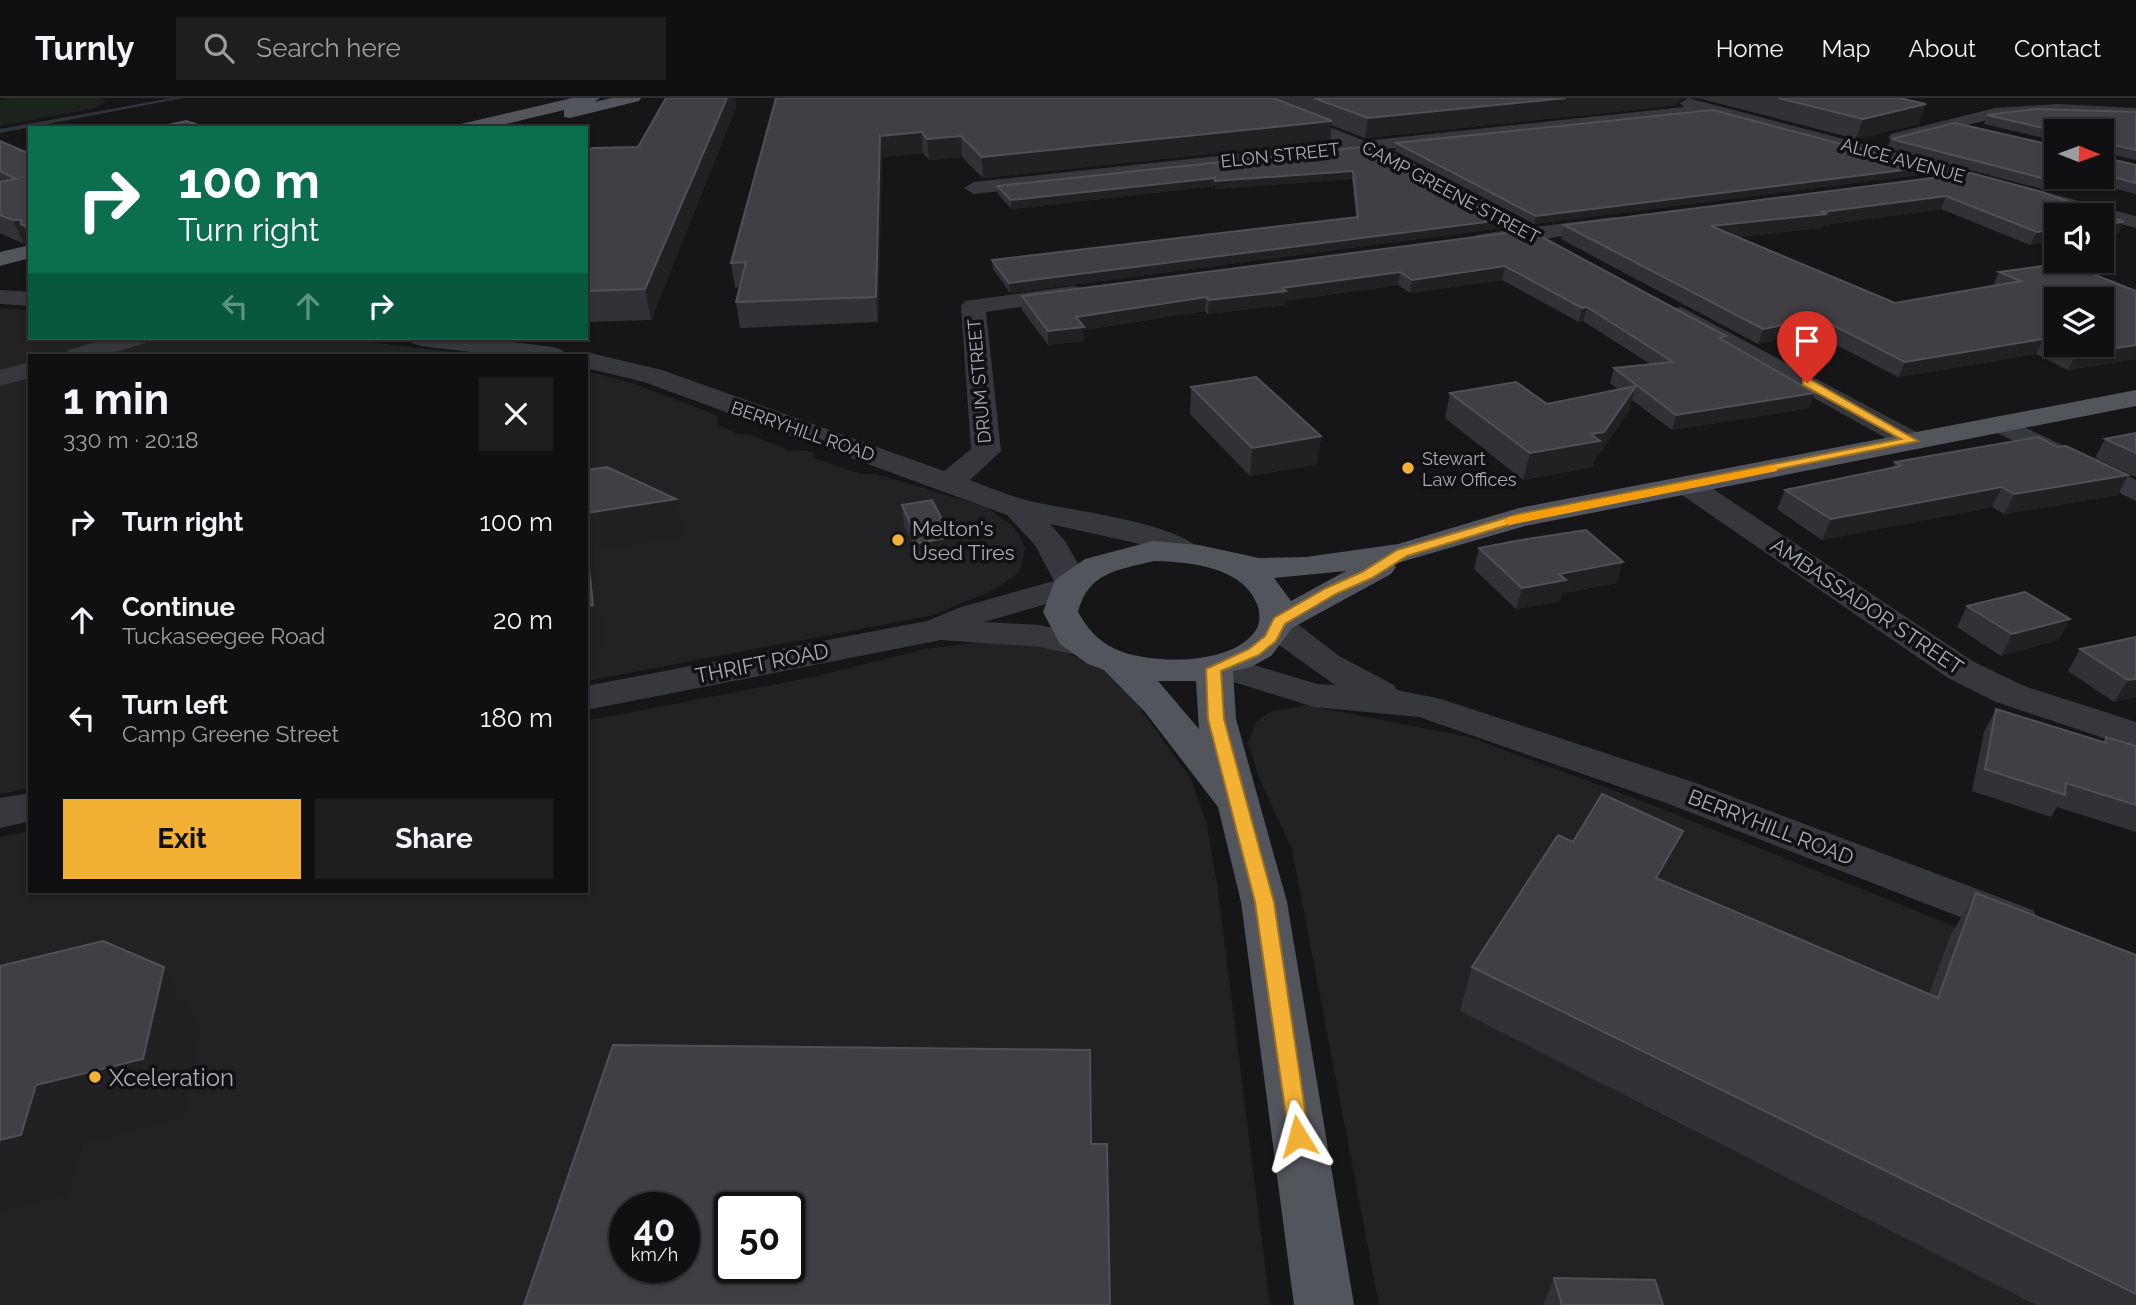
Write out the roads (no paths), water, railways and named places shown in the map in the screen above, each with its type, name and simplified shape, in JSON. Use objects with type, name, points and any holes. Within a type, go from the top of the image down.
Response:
[{"type":"main road","points":[[475,126],[592,98]]},
{"type":"main road","points":[[518,126],[633,98]]},
{"type":"main road","points":[[0,245],[28,238]]},
{"type":"main road","points":[[0,259],[28,252]]},
{"type":"main road","points":[[1241,812],[1159,704],[1120,666],[1081,645],[1067,631],[1059,612],[1068,584],[1094,564],[1121,555],[1153,551],[1187,552],[1259,568],[1306,568],[1402,553],[1519,518],[2136,398]]},
{"type":"main road","points":[[1120,666],[1181,674],[1217,667],[1254,652],[1279,624],[1331,591],[1367,575],[1402,553]]},
{"type":"main road","points":[[1227,563],[1247,572],[1268,589],[1276,605],[1279,624]]},
{"type":"main road","points":[[1217,667],[1216,719],[1264,902],[1324,1305]]},
{"type":"street","name":"CAMP GREENE STREET","points":[[1240,98],[1365,146],[1569,254]]},
{"type":"street","name":"ALICE AVENUE","points":[[1670,98],[2136,222]]},
{"type":"street","name":"ELON STREET","points":[[974,188],[1712,109]]},
{"type":"street","points":[[1858,148],[1950,124],[2020,110],[2136,113]]},
{"type":"street","points":[[1908,114],[1990,133]]},
{"type":"street","points":[[1915,183],[1967,177]]},
{"type":"street","points":[[1462,243],[1630,221]]},
{"type":"street","name":"DRUM STREET","points":[[950,482],[986,451],[973,306],[1095,290]]},
{"type":"street","points":[[0,297],[28,299]]},
{"type":"street","points":[[1655,300],[1912,441]]},
{"type":"street","points":[[81,354],[129,340]]},
{"type":"street","points":[[437,340],[545,354]]},
{"type":"street","name":"BERRYHILL ROAD","points":[[588,360],[653,376],[1018,508],[1098,523],[1152,537],[1187,552]]},
{"type":"street","points":[[0,379],[28,371]]},
{"type":"street","points":[[2001,424],[2136,492]]},
{"type":"street","name":"AMBASSADOR STREET","points":[[1687,485],[1961,670],[2010,694],[2136,736]]},
{"type":"street","name":"BERRYHILL ROAD","points":[[1018,508],[1049,541],[1068,584]]},
{"type":"street","name":"THRIFT ROAD","points":[[588,698],[937,629],[973,614],[1068,584]]},
{"type":"street","name":"BERRYHILL ROAD","points":[[1279,624],[1309,653],[1350,680],[1401,702]]},
{"type":"street","name":"THRIFT ROAD","points":[[937,629],[1041,636],[1081,645]]},
{"type":"street","name":"BERRYHILL ROAD","points":[[1217,667],[1314,695],[1401,702],[1427,707],[1681,793],[2059,939]]},
{"type":"street","points":[[0,813],[28,807]]},
{"type":"waterway","points":[[0,131],[180,98]]},
{"type":"place","name":"Stewart Law Offices","points":[[1408,468]]},
{"type":"place","name":"Melton's Used Tires","points":[[898,540]]},
{"type":"place","name":"Xceleration","points":[[95,1077]]}]
